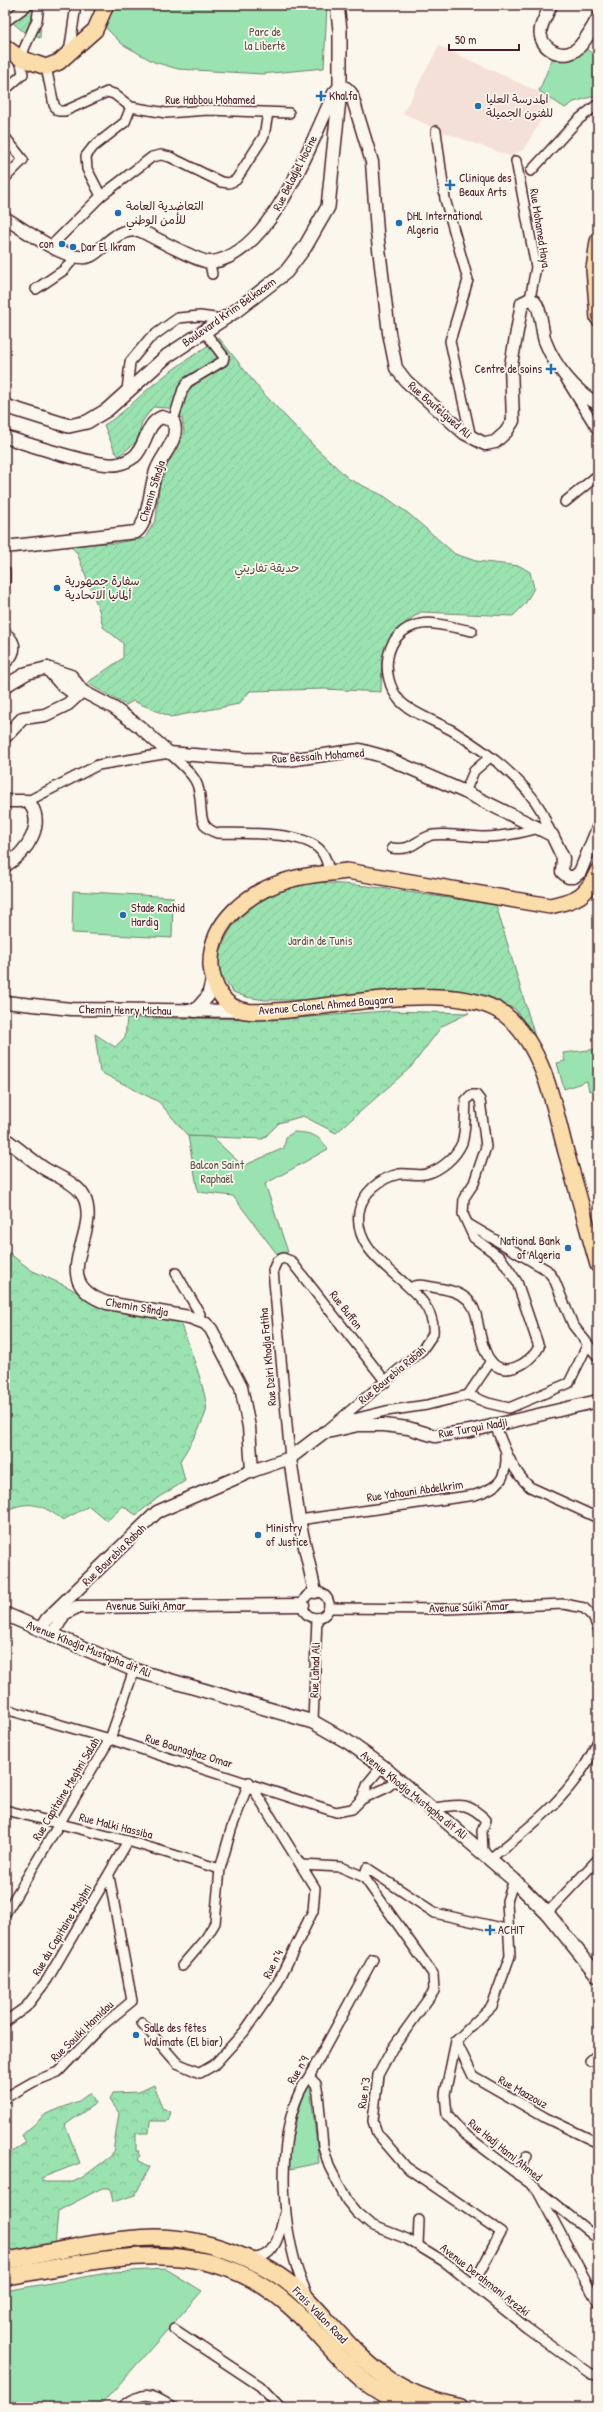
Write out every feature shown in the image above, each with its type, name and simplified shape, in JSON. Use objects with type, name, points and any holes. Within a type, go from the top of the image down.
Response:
[{"type":"highway","name":"Frais Vallon Road","points":[[5,2261],[142,2238],[188,2242],[243,2257],[283,2279],[317,2310],[376,2372],[415,2394],[460,2407]]},
{"type":"highway","name":"Frais Vallon Road","points":[[5,2277],[143,2255],[193,2259],[233,2270],[247,2275],[272,2290],[368,2384],[407,2407]]},
{"type":"main road","points":[[5,46],[20,58],[46,67],[59,62],[95,30],[106,5]]},
{"type":"main road","name":"Boulevard Krim Belkacem","points":[[5,406],[63,424],[75,426],[87,422],[107,410],[165,357],[222,319],[286,272],[305,247],[328,207],[340,89],[340,30],[337,5]]},
{"type":"main road","points":[[598,241],[594,268],[598,318]]},
{"type":"main road","name":"Avenue Colonel Ahmed Bougara","points":[[598,871],[593,882],[581,896],[573,900],[550,906],[354,872],[289,880],[264,888],[237,906],[222,924],[211,952],[212,980],[219,994],[227,1002],[246,1011],[288,1010],[348,1003],[444,997],[468,999],[493,1008],[510,1018],[524,1035],[543,1071],[598,1265]]},
{"type":"main road","name":"Avenue Khodja Mustapha dit Ali","points":[[5,1614],[134,1670],[313,1722],[382,1766],[487,1855],[546,1913],[598,1976]]},
{"type":"street","points":[[5,22],[28,5]]},
{"type":"street","points":[[5,90],[23,74],[20,58],[37,20],[40,5]]},
{"type":"street","points":[[69,54],[76,5]]},
{"type":"street","points":[[551,5],[541,33],[544,42],[555,52],[565,54],[574,51],[598,18]]},
{"type":"street","points":[[46,67],[54,105],[58,111],[65,111],[107,92],[114,94],[131,107],[125,122],[93,147],[86,156],[87,169],[101,196]]},
{"type":"street","name":"Rue Boufelgued Ali","points":[[340,89],[346,88],[351,93],[372,162],[380,255],[389,333],[396,368],[406,381],[471,438],[485,444],[493,443],[506,432],[513,421],[511,365],[522,303],[530,299]]},
{"type":"street","name":"Rue Beladjel Hocine","points":[[75,257],[89,256],[118,233],[139,230],[199,259],[211,268],[233,255],[256,238],[282,205],[334,94],[340,89]]},
{"type":"street","points":[[531,171],[578,120],[598,104]]},
{"type":"street","name":"Rue Habbou Mohamed","points":[[131,107],[166,113],[208,110],[289,113]]},
{"type":"street","points":[[51,246],[101,196],[148,159],[157,156],[170,157],[221,182],[232,182],[239,177],[264,136],[268,113]]},
{"type":"street","points":[[436,131],[445,199],[468,280],[450,342],[471,438]]},
{"type":"street","points":[[5,137],[23,160],[5,178]]},
{"type":"street","name":"Rue Mohamed Haya","points":[[516,162],[536,267],[530,299]]},
{"type":"street","points":[[5,218],[51,246],[75,257],[64,270],[36,289]]},
{"type":"street","points":[[530,299],[537,304],[545,340],[574,394],[598,431]]},
{"type":"street","points":[[127,391],[130,362],[149,339],[178,318],[200,316],[222,319]]},
{"type":"street","points":[[173,421],[183,389],[188,382],[224,358],[204,331]]},
{"type":"street","points":[[556,361],[576,388],[598,404]]},
{"type":"street","name":"Chemin Sfindja","points":[[5,437],[92,462],[117,465],[134,456],[145,441],[151,425],[157,419],[162,416],[173,421],[176,428],[174,438],[155,472],[143,522],[138,531],[130,535],[68,539],[5,547]]},
{"type":"street","points":[[564,502],[598,475]]},
{"type":"street","points":[[5,571],[5,581]]},
{"type":"street","points":[[472,631],[423,623],[413,626],[401,635],[391,648],[387,661],[386,676],[390,687],[401,702],[453,731],[514,776],[542,813],[563,858],[562,872],[566,877],[572,878],[580,872],[598,828]]},
{"type":"street","points":[[5,634],[12,641],[14,647],[11,656],[5,662]]},
{"type":"street","points":[[5,686],[27,673],[47,668],[61,684],[71,691],[82,691],[114,708],[140,726],[169,753],[195,781],[201,796],[202,822],[209,830],[217,833],[285,836],[303,839],[321,850],[326,860],[329,874]]},
{"type":"street","points":[[5,737],[22,718],[45,715],[68,704],[82,691]]},
{"type":"street","name":"Rue Bessaih Mohamed","points":[[28,801],[98,765],[169,753],[244,759],[288,760],[360,750],[382,756],[465,792],[552,835]]},
{"type":"street","points":[[465,792],[474,771],[489,758]]},
{"type":"street","points":[[5,802],[28,801],[35,809],[37,822],[29,843],[17,858],[5,866]]},
{"type":"street","points":[[392,848],[403,850],[414,846],[429,835],[485,837],[514,835],[539,828]]},
{"type":"street","points":[[195,1011],[208,996],[212,980]]},
{"type":"street","name":"Chemin Henry Michau","points":[[5,1002],[70,1009],[246,1011]]},
{"type":"street","name":"Rue Bourebia Rabah","points":[[46,1632],[45,1622],[66,1607],[157,1512],[252,1471],[290,1458],[324,1433],[427,1346],[433,1334],[430,1314],[410,1288],[376,1259],[364,1238],[359,1220],[362,1202],[371,1189],[387,1178],[399,1174],[426,1174],[448,1162],[462,1142],[466,1100],[469,1096],[474,1095],[480,1100],[486,1146],[474,1183],[464,1198],[463,1210],[465,1222]]},
{"type":"street","name":"Chemin Sfindja","points":[[5,1139],[82,1194],[87,1211],[77,1273],[84,1291],[95,1299],[107,1303],[198,1320]]},
{"type":"street","points":[[465,1222],[547,1270],[554,1279],[573,1325],[587,1346],[598,1357]]},
{"type":"street","points":[[410,1288],[420,1285],[440,1288],[463,1296],[469,1301],[477,1314],[482,1339],[491,1362],[498,1366],[512,1369],[519,1367],[531,1359],[539,1347],[517,1282],[501,1258],[474,1238],[465,1222]]},
{"type":"street","name":"Rue Buffon","points":[[283,1258],[291,1261],[386,1382]]},
{"type":"street","name":"Rue Dziri Khodja Fatiha","points":[[283,1258],[277,1261],[273,1270],[290,1458]]},
{"type":"street","points":[[176,1273],[200,1314],[198,1320],[204,1323],[215,1336],[241,1387],[249,1426],[252,1471]]},
{"type":"street","points":[[336,1423],[386,1411],[427,1405],[468,1395],[488,1403],[509,1408],[569,1383],[587,1346]]},
{"type":"street","points":[[468,1395],[491,1362]]},
{"type":"street","name":"Rue Turqui Nadji","points":[[324,1433],[358,1425],[384,1425],[408,1428],[435,1436],[598,1401]]},
{"type":"street","points":[[495,1424],[506,1452],[522,1480],[530,1487],[598,1518]]},
{"type":"street","name":"Rue Yahouni Abdelkrim","points":[[299,1520],[475,1495],[489,1491],[500,1483],[507,1470],[506,1452]]},
{"type":"street","points":[[290,1458],[299,1520],[315,1592]]},
{"type":"street","points":[[315,1592],[326,1596],[329,1608],[325,1615],[317,1618],[309,1616],[303,1605],[305,1598],[315,1592]]},
{"type":"street","name":"Avenue Suiki Amar","points":[[329,1608],[447,1609],[564,1604],[584,1608],[593,1617],[598,1628]]},
{"type":"street","name":"Avenue Suiki Amar","points":[[66,1607],[303,1605]]},
{"type":"street","name":"Rue Lahad Ali","points":[[313,1722],[317,1618]]},
{"type":"street","name":"Rue Capitaine Meghni Salah","points":[[5,1914],[110,1739],[134,1670]]},
{"type":"street","name":"Rue Bounaghaz Omar","points":[[5,1710],[110,1739],[249,1782],[336,1812],[352,1809],[362,1799],[386,1788],[397,1779]]},
{"type":"street","points":[[432,1808],[464,1804],[478,1812],[486,1820],[482,1831],[487,1855],[541,1819],[558,1801],[592,1755],[598,1741]]},
{"type":"street","points":[[362,1799],[368,1783],[382,1766]]},
{"type":"street","points":[[182,1966],[206,1938],[215,1923],[220,1869],[231,1830],[249,1782]]},
{"type":"street","name":"Rue n°4","points":[[142,2023],[177,2063],[200,2073],[214,2066],[231,2049],[276,1986],[313,1911],[315,1888],[249,1782]]},
{"type":"street","name":"Rue Malki Hassiba","points":[[5,1810],[59,1825],[128,1840],[220,1869]]},
{"type":"street","name":"Rue du Capitaine Moghni","points":[[5,2022],[26,2007],[47,1980],[109,1876],[128,1840]]},
{"type":"street","points":[[546,1913],[598,1859]]},
{"type":"street","points":[[301,1865],[341,1867],[364,1877],[367,1868],[434,1913],[510,1930]]},
{"type":"street","name":"Rue Souiki Hamidou","points":[[5,2098],[33,2082],[58,2072],[104,2025],[132,2001],[109,1876]]},
{"type":"street","name":"Rue n°3","points":[[364,1877],[433,1974],[434,1992],[392,2049],[378,2075],[373,2121],[377,2133],[406,2167],[501,2232],[474,2283]]},
{"type":"street","points":[[456,2041],[492,2006],[510,1956],[510,1930],[507,1920],[507,1901],[514,1880]]},
{"type":"street","name":"Rue n°9","points":[[317,2310],[298,2273],[287,2206],[284,2158],[287,2134],[295,2101],[310,2077],[373,1959]]},
{"type":"street","name":"Rue Maazouz","points":[[456,2041],[473,2076],[546,2118],[598,2143]]},
{"type":"street","name":"Rue Hadj Hami Ahmed","points":[[456,2041],[445,2094],[448,2115],[463,2133],[536,2188],[598,2303]]},
{"type":"street","points":[[590,2061],[598,2054]]},
{"type":"street","name":"Avenue Derahmani Arezki","points":[[310,2077],[316,2084],[318,2093],[323,2146],[329,2166],[347,2201],[356,2212],[371,2225],[418,2245],[474,2283],[527,2328],[591,2374],[598,2375]]},
{"type":"street","points":[[518,2175],[527,2156]]},
{"type":"street","points":[[536,2188],[598,2239]]},
{"type":"street","points":[[243,2257],[261,2257],[270,2252],[278,2235],[287,2206]]},
{"type":"street","points":[[418,2245],[419,2220]]},
{"type":"street","points":[[174,2329],[260,2386],[280,2407]]},
{"type":"street","points":[[122,2407],[135,2396],[143,2394],[172,2407]]},
{"type":"shaded area","name":"المدرسة العليا للفنون الجميلة","points":[[439,46],[554,99],[523,150],[509,156],[435,129],[403,113]]},
{"type":"green space","points":[[35,5],[41,5],[40,38],[25,33],[12,22]]},
{"type":"green space","name":"Parc de la Liberté","points":[[114,5],[327,5],[324,68],[262,74],[178,69],[154,62],[122,44],[104,26]]},
{"type":"green space","points":[[586,49],[598,57],[598,95],[574,102],[565,108],[539,91],[554,55],[579,55]]},
{"type":"green space","name":"حديقة تفاريتي","points":[[219,338],[262,392],[314,446],[349,479],[384,496],[409,514],[455,554],[476,561],[520,566],[530,572],[534,588],[525,604],[513,616],[421,612],[406,622],[388,643],[382,659],[381,692],[325,689],[250,691],[239,704],[171,717],[133,701],[126,705],[87,683],[123,658],[123,643],[103,627],[99,610],[77,553],[68,543],[116,543],[145,538],[156,519],[159,486],[172,453],[184,432],[182,418],[168,408],[153,407],[142,422],[137,441],[119,456],[115,452],[104,425],[124,411],[162,378]]},
{"type":"green space","name":"Jardin de Tunis","points":[[315,882],[367,886],[496,905],[535,1037],[515,1009],[488,996],[451,989],[311,1000],[265,1000],[246,997],[233,992],[217,970],[222,947],[240,917],[248,909],[268,896]]},
{"type":"green space","name":"Stade Rachid Hardig","points":[[73,891],[173,897],[172,938],[72,933]]},
{"type":"green space","points":[[385,1011],[469,1013],[442,1026],[411,1067],[336,1133],[303,1116],[279,1123],[263,1139],[188,1136],[159,1102],[100,1072],[95,1034],[115,1047],[125,1037],[127,1018],[284,1019]]},
{"type":"green space","points":[[598,1049],[598,1088],[589,1091],[587,1081],[564,1089],[557,1063],[565,1061],[563,1053]]},
{"type":"green space","name":"Balcon Saint Raphaël","points":[[294,1132],[314,1135],[321,1140],[328,1149],[265,1184],[288,1252],[277,1254],[233,1196],[198,1192],[188,1136],[212,1137],[243,1166],[284,1148],[286,1137]]},
{"type":"green space","points":[[5,1250],[31,1270],[70,1288],[94,1303],[132,1315],[161,1315],[179,1320],[201,1381],[206,1412],[198,1431],[180,1461],[185,1481],[159,1497],[136,1515],[123,1506],[107,1521],[89,1506],[63,1520],[36,1505],[22,1505],[5,1511]]},
{"type":"green space","points":[[154,2085],[162,2108],[171,2112],[168,2121],[150,2121],[149,2133],[136,2133],[136,2151],[139,2151],[138,2153],[140,2156],[138,2160],[150,2167],[135,2195],[113,2202],[110,2188],[102,2188],[58,2211],[55,2248],[5,2257],[5,2157],[26,2142],[22,2135],[46,2114],[79,2101],[90,2093],[96,2103],[65,2125],[80,2163],[41,2178],[44,2182],[73,2182],[83,2177],[111,2156],[113,2152],[119,2113],[110,2100],[113,2093],[139,2092]]},
{"type":"green space","points":[[310,2086],[319,2163],[285,2170],[290,2141],[306,2087]]},
{"type":"green space","points":[[166,2269],[202,2291],[99,2407],[5,2407],[5,2291],[113,2272]]},
{"type":"place","name":"Khalfa","points":[[321,96]]},
{"type":"place","name":"المدرسة العليا للفنون الجميلة","points":[[478,106]]},
{"type":"place","name":"Clinique des Beaux Arts","points":[[450,185]]},
{"type":"place","name":"التعاضدية العامة للأمن الوطني","points":[[118,213]]},
{"type":"place","name":"DHL International Algeria","points":[[399,223]]},
{"type":"place","name":"con","points":[[62,244]]},
{"type":"place","name":"Dar El Ikram","points":[[73,247]]},
{"type":"place","name":"Centre de soins","points":[[551,369]]},
{"type":"place","name":"سفارة جمهورية ألمانيا الاتحادية","points":[[57,588]]},
{"type":"place","name":"Stade Rachid Hardig","points":[[123,915]]},
{"type":"place","name":"National Bank of Algeria","points":[[568,1248]]},
{"type":"place","name":"Ministry of Justice","points":[[258,1535]]},
{"type":"place","name":"ACHIT","points":[[490,1930]]},
{"type":"place","name":"Salle des fêtes Walimate (El biar)","points":[[136,2035]]}]
